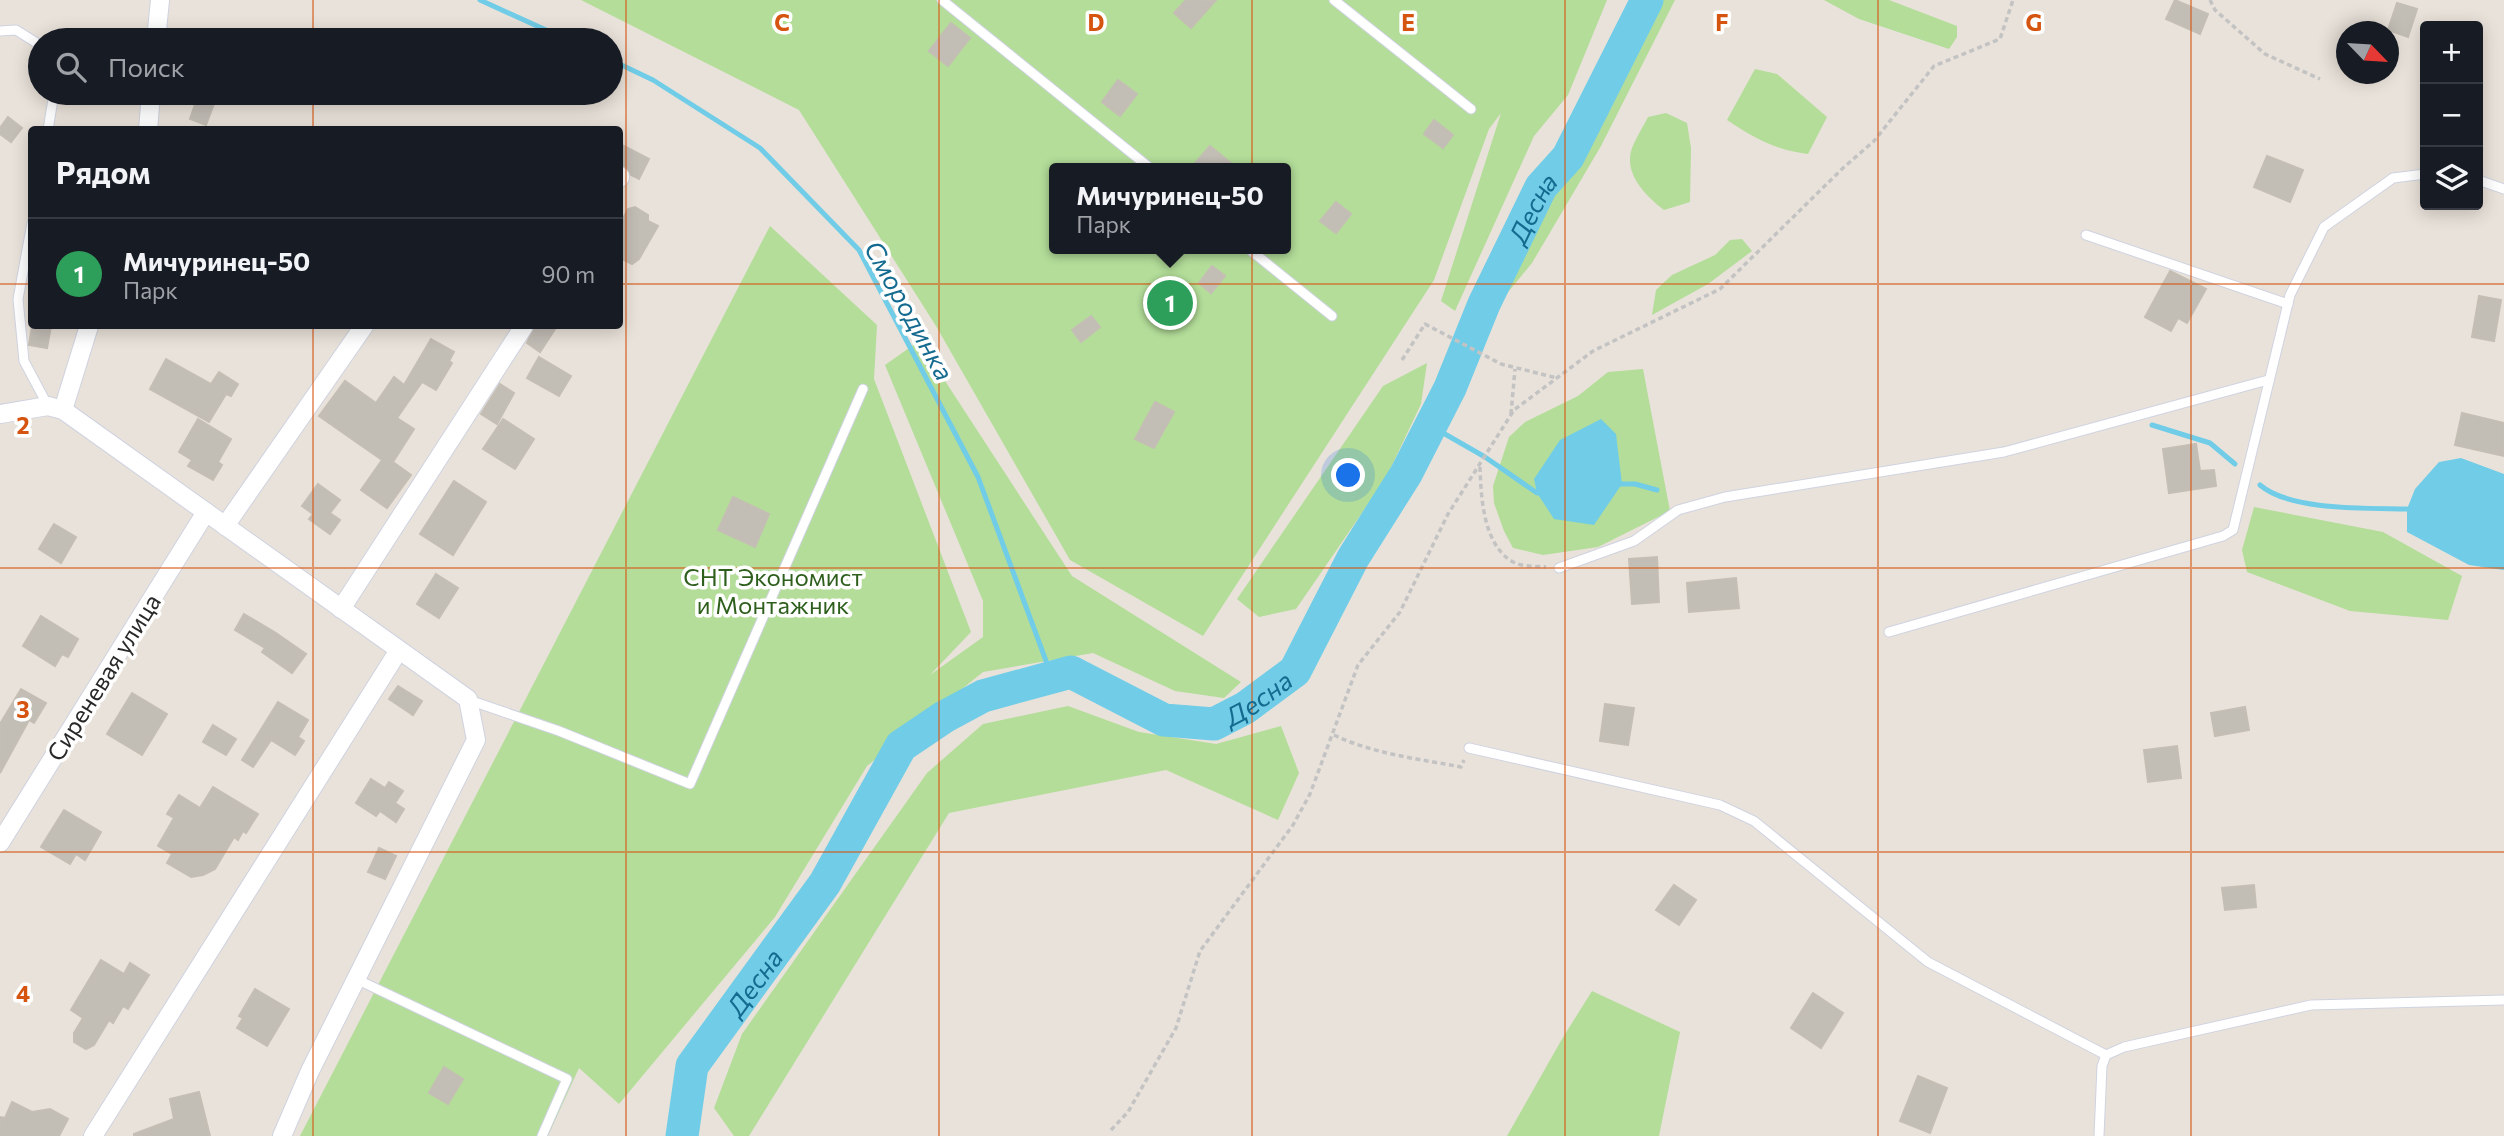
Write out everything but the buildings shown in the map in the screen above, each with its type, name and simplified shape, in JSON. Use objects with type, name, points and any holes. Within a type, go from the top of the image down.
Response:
[{"type":"street","points":[[157,28],[160,0]]},
{"type":"street","points":[[148,126],[151,105]]},
{"type":"street","points":[[56,408],[88,329]]},
{"type":"street","points":[[225,526],[363,329]]},
{"type":"street","points":[[341,609],[522,329]]},
{"type":"street","points":[[0,414],[56,408],[468,699],[476,740],[310,1071],[282,1136]]},
{"type":"street","name":"Сиреневая улица","points":[[0,843],[205,512]]},
{"type":"street","points":[[93,1136],[399,650]]},
{"type":"lane","points":[[942,0],[1144,163]]},
{"type":"lane","points":[[1334,0],[1471,109]]},
{"type":"lane","points":[[0,31],[16,30],[28,37]]},
{"type":"lane","points":[[49,126],[52,105]]},
{"type":"lane","points":[[1889,632],[2223,536],[2233,530],[2290,295],[2324,227],[2393,178],[2420,175]]},
{"type":"lane","points":[[2483,182],[2504,189]]},
{"type":"lane","points":[[2086,235],[2288,304]]},
{"type":"lane","points":[[28,245],[18,299],[24,361],[56,408]]},
{"type":"lane","points":[[1255,254],[1332,316]]},
{"type":"lane","points":[[1559,568],[1634,541],[1678,510],[1725,497],[2004,452],[2268,380]]},
{"type":"lane","points":[[468,699],[559,731],[690,784],[863,389]]},
{"type":"lane","points":[[1469,748],[1720,805],[1754,821],[1928,962],[2106,1055]]},
{"type":"lane","points":[[356,979],[566,1079],[542,1136]]},
{"type":"lane","points":[[2099,1136],[2102,1066],[2106,1055],[2124,1047],[2311,1005],[2504,1000]]},
{"type":"path","points":[[1111,1130],[1128,1112],[1176,1028],[1200,951],[1293,825],[1310,794],[1358,665],[1400,612],[1448,514],[1514,410],[1593,351],[1720,289],[1874,141],[1934,66],[2000,38],[2013,0]]},
{"type":"path","points":[[2210,0],[2215,10],[2265,54],[2320,79]]},
{"type":"path","points":[[1402,360],[1425,324],[1501,364],[1558,378]]},
{"type":"path","points":[[1510,416],[1515,369]]},
{"type":"path","points":[[1479,465],[1482,510],[1499,551],[1515,563],[1559,568]]},
{"type":"path","points":[[1333,735],[1370,747],[1461,767],[1469,748]]},
{"type":"green space","points":[[581,0],[1607,0],[1568,95],[1534,136],[1455,311],[1441,301],[1501,113],[1489,129],[1434,280],[1203,636],[1070,560],[936,326],[799,110]]},
{"type":"green space","points":[[1651,0],[1675,0],[1601,146],[1532,263],[1495,308],[1475,308],[1496,264],[1548,190],[1574,159]]},
{"type":"green space","points":[[1824,0],[1889,0],[1957,26],[1957,37],[1949,49],[1859,19]]},
{"type":"green space","points":[[1755,69],[1777,74],[1827,117],[1808,154],[1785,150],[1765,142],[1727,120]]},
{"type":"green space","points":[[1666,113],[1687,123],[1691,148],[1690,202],[1664,210],[1638,183],[1633,175],[1630,158],[1632,148],[1648,117]]},
{"type":"green space","name":"СНТ Экономист и Монтажник","points":[[770,226],[877,325],[874,379],[971,632],[930,675],[983,637],[983,601],[885,365],[919,341],[1072,576],[1241,682],[1224,698],[1175,691],[1093,653],[983,672],[867,766],[775,917],[619,1104],[579,1068],[548,1136],[300,1136]]},
{"type":"green space","points":[[1742,239],[1752,251],[1708,284],[1652,315],[1656,290],[1672,275],[1715,255],[1730,240]]},
{"type":"green space","points":[[1427,363],[1421,404],[1386,478],[1296,609],[1259,617],[1237,599],[1383,386]]},
{"type":"green space","points":[[1643,369],[1670,511],[1598,547],[1543,555],[1513,548],[1494,503],[1493,486],[1509,437],[1525,422],[1578,396],[1608,372]]},
{"type":"green space","points":[[2254,507],[2383,532],[2462,576],[2448,620],[2350,611],[2247,572],[2242,550]]},
{"type":"green space","points":[[1068,706],[1139,732],[1216,744],[1281,726],[1299,773],[1278,820],[1166,770],[949,813],[749,1136],[734,1136],[714,1108],[742,1034],[927,773],[983,724]]},
{"type":"green space","points":[[1592,991],[1680,1032],[1659,1136],[1507,1136],[1562,1039]]},
{"type":"water","points":[[1601,419],[1616,434],[1622,484],[1594,525],[1554,519],[1537,493],[1534,479],[1560,440]]},
{"type":"water","points":[[2461,458],[2504,474],[2504,570],[2469,565],[2407,532],[2407,509],[2415,489],[2439,462]]},
{"type":"waterway","name":"Смородинка","points":[[480,0],[542,28]]},
{"type":"waterway","name":"Десна","points":[[682,1136],[692,1066],[825,883],[901,746],[944,717],[983,696],[1071,672],[1164,720],[1214,724],[1245,708],[1295,671],[1353,558],[1406,474],[1450,388],[1484,304],[1541,187],[1568,157],[1647,0]]},
{"type":"waterway","name":"Смородинка","points":[[623,66],[653,80],[760,148],[859,250],[978,477],[1052,677]]},
{"type":"waterway","points":[[2152,425],[2210,443],[2235,464]]},
{"type":"waterway","points":[[1431,426],[1485,457],[1537,493],[1544,492]]},
{"type":"waterway","points":[[1616,484],[1635,484],[1657,490]]},
{"type":"waterway","points":[[2260,485],[2290,500],[2309,504],[2407,509]]},
{"type":"place","name":"Мичуринец-50","points":[[1170,303]]}]
